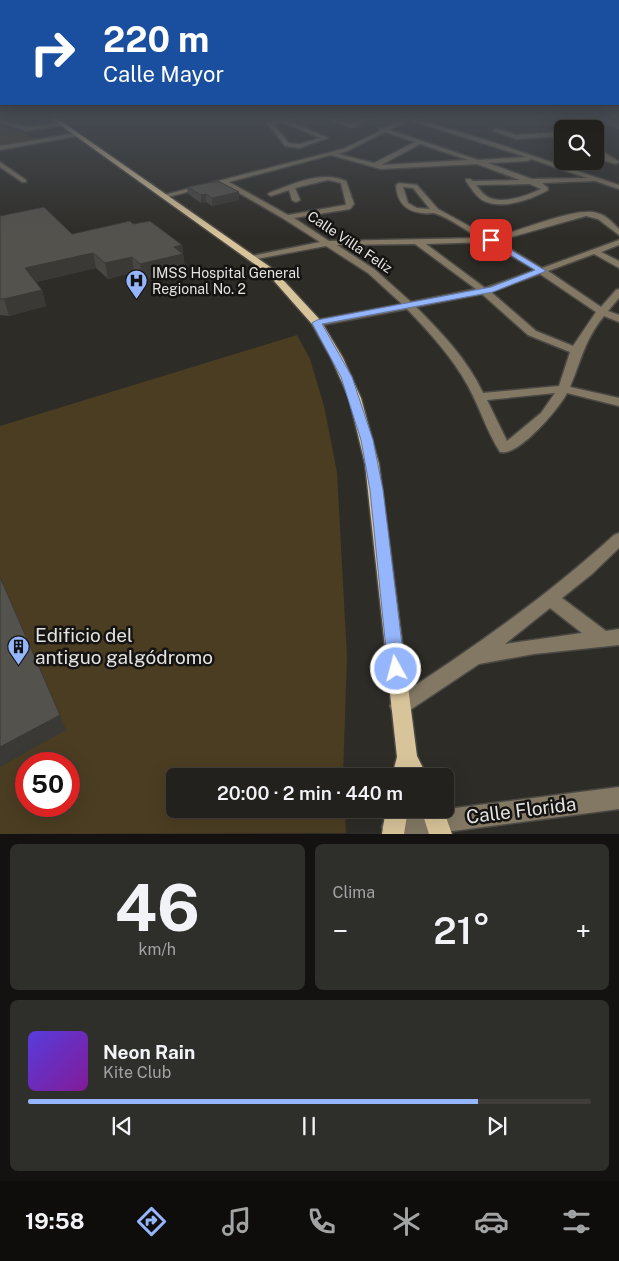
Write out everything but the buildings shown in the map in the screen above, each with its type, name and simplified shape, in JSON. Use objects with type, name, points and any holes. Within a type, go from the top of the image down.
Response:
[{"type":"main road","points":[[109,158],[254,258],[284,284],[317,323],[346,377],[357,405],[367,440],[376,490],[405,766]]},
{"type":"street","points":[[164,196],[311,158]]},
{"type":"street","points":[[345,158],[373,166],[536,159]]},
{"type":"street","points":[[373,166],[389,158]]},
{"type":"street","points":[[466,158],[531,181],[546,189],[500,203],[485,199],[470,181],[531,181],[602,181],[619,180]]},
{"type":"street","points":[[533,158],[619,187]]},
{"type":"street","points":[[604,159],[618,163]]},
{"type":"street","points":[[0,164],[24,182]]},
{"type":"street","points":[[271,194],[318,179],[340,179],[344,182],[350,204],[344,208],[287,217]]},
{"type":"street","name":"Calle Villa Feliz","points":[[223,181],[287,217],[371,271],[410,305],[441,338],[459,361],[480,397],[505,449],[547,414],[564,389]]},
{"type":"street","points":[[436,211],[418,212],[410,209],[399,185],[415,186],[436,211],[491,240],[542,271],[602,312],[619,319]]},
{"type":"street","points":[[290,187],[296,200]]},
{"type":"street","points":[[254,258],[328,243],[491,240],[514,236],[580,214],[599,216],[619,232]]},
{"type":"street","points":[[418,242],[484,291],[532,333],[577,350]]},
{"type":"street","points":[[317,323],[500,287],[619,242]]},
{"type":"street","points":[[594,252],[619,265]]},
{"type":"street","points":[[564,389],[577,350],[602,312],[619,292]]},
{"type":"street","points":[[480,397],[564,389],[619,402]]},
{"type":"street","points":[[400,706],[472,658],[586,570],[619,539]]},
{"type":"street","points":[[550,598],[611,638]]},
{"type":"street","points":[[472,658],[534,646],[611,638]]},
{"type":"street","name":"Calle Florida","points":[[394,823],[436,821],[619,798]]},
{"type":"shaded area","points":[[297,335],[310,359],[324,406],[337,472],[347,657],[343,768],[166,768],[166,818],[345,818],[346,833],[0,834],[0,426]]},
{"type":"place","name":"IMSS Hospital General Regional No. 2","points":[[136,300]]},
{"type":"place","name":"Edificio del antiguo galgódromo","points":[[19,665]]},
{"type":"route","points":[[396,669],[376,490],[362,418],[346,377],[317,323],[493,289],[542,271],[491,240]]}]
